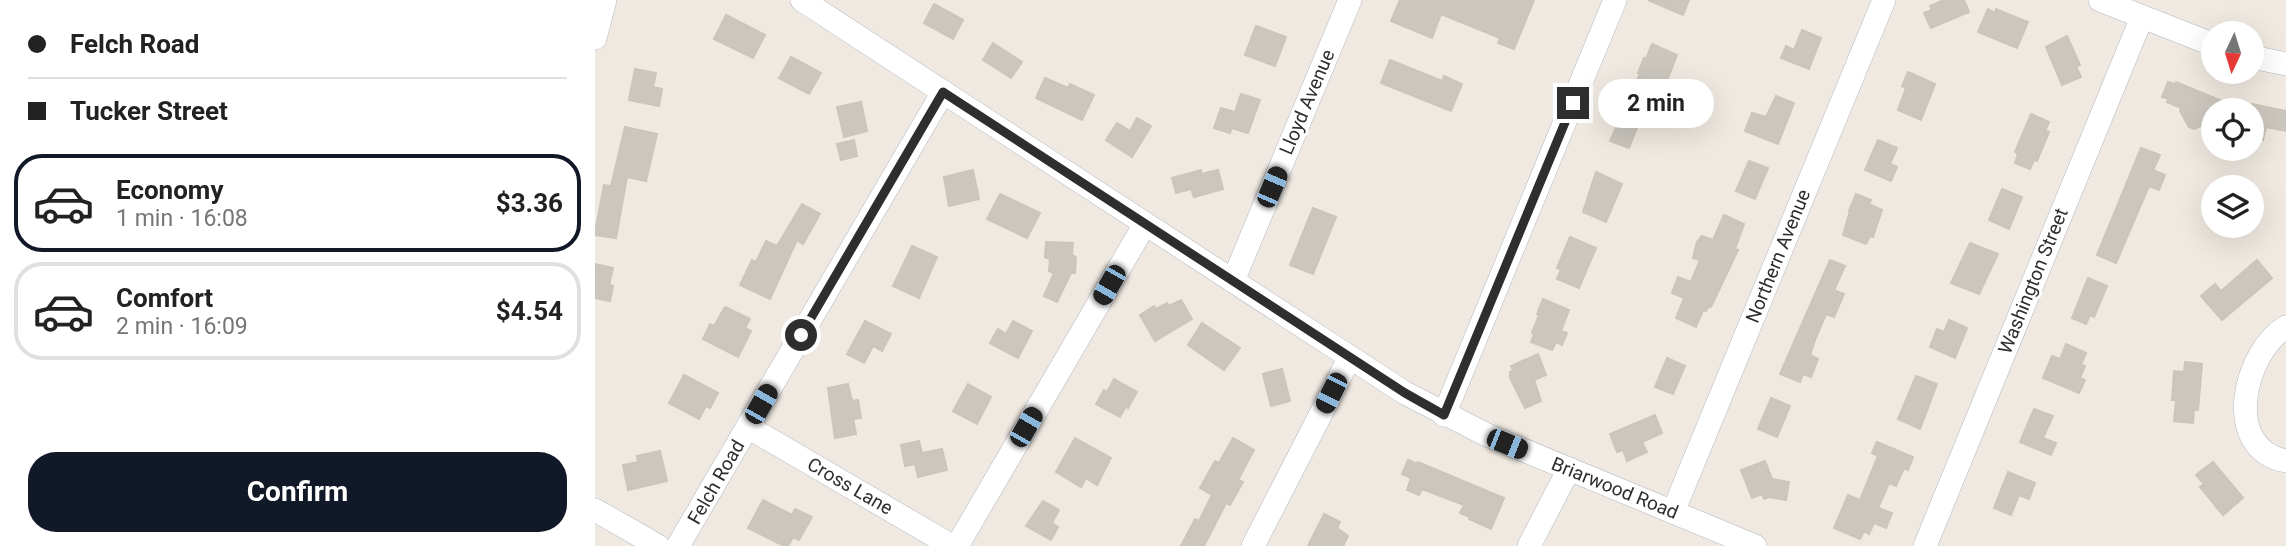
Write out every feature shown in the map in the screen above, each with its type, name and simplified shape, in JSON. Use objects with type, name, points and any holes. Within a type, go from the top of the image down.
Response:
[{"type":"street","points":[[595,38],[605,0]]},
{"type":"street","name":"Briarwood Road","points":[[802,0],[1350,357],[1444,415],[1755,546]]},
{"type":"street","name":"Lloyd Avenue","points":[[1233,281],[1350,0]]},
{"type":"street","points":[[1444,415],[1615,0]]},
{"type":"street","name":"Northern Avenue","points":[[1673,512],[1884,0]]},
{"type":"street","points":[[2100,0],[2201,39]]},
{"type":"street","name":"Washington Street","points":[[1924,546],[2142,17]]},
{"type":"street","points":[[2265,60],[2286,64]]},
{"type":"street","name":"Felch Road","points":[[678,546],[943,92]]},
{"type":"street","points":[[955,546],[1145,224]]},
{"type":"street","points":[[2286,327],[2267,342],[2257,360],[2246,395],[2245,413],[2251,437],[2257,445],[2267,454],[2286,461]]},
{"type":"street","points":[[1253,546],[1350,357]]},
{"type":"street","name":"Cross Lane","points":[[748,427],[955,546]]},
{"type":"street","points":[[1529,546],[1569,469]]},
{"type":"street","points":[[595,510],[658,546]]},
{"type":"building","points":[[1400,0],[1534,0],[1514,49],[1498,43],[1500,38],[1441,14],[1432,38],[1391,21]]},
{"type":"building","points":[[1648,0],[1689,0],[1683,15]]},
{"type":"building","points":[[1944,0],[1964,0],[1969,12],[1931,28],[1924,13],[1932,10],[1930,6]]},
{"type":"building","points":[[934,4],[963,20],[953,39],[924,23]]},
{"type":"building","points":[[1988,9],[1995,13],[1996,9],[2028,22],[2017,48],[1978,32]]},
{"type":"building","points":[[726,15],[765,35],[753,58],[714,39]]},
{"type":"building","points":[[1256,26],[1286,37],[1275,66],[1245,55]]},
{"type":"building","points":[[1802,30],[1821,38],[1809,69],[1781,58],[1786,46],[1794,50]]},
{"type":"building","points":[[2067,36],[2080,65],[2076,66],[2081,77],[2062,85],[2046,47]]},
{"type":"building","points":[[993,43],[1022,62],[1011,78],[983,60]]},
{"type":"building","points":[[1652,44],[1677,55],[1650,124],[1640,120],[1629,148],[1610,141]]},
{"type":"building","points":[[791,57],[821,73],[809,94],[779,78]]},
{"type":"building","points":[[1390,60],[1442,81],[1444,76],[1462,84],[1451,111],[1381,83]]},
{"type":"building","points":[[635,69],[656,73],[653,87],[662,89],[659,106],[629,100]]},
{"type":"building","points":[[1908,72],[1935,84],[1921,120],[1898,110],[1906,88],[1902,86]]},
{"type":"building","points":[[1045,78],[1068,88],[1070,84],[1094,95],[1082,120],[1036,98]]},
{"type":"building","points":[[2168,82],[2176,82],[2215,98],[2201,98],[2201,126],[2194,129],[2189,127],[2181,108],[2162,97]]},
{"type":"building","points":[[1241,94],[1260,100],[1248,133],[1232,128],[1230,133],[1214,128],[1221,108],[1235,112]]},
{"type":"building","points":[[1776,96],[1794,103],[1778,144],[1745,131],[1752,113],[1766,117]]},
{"type":"building","points":[[861,102],[867,131],[844,137],[837,107]]},
{"type":"building","points":[[2264,106],[2286,111],[2286,131],[2266,127],[2264,136]]},
{"type":"building","points":[[2031,114],[2049,122],[2045,131],[2049,132],[2037,161],[2034,160],[2030,169],[2015,163],[2018,154],[2015,152]]},
{"type":"building","points":[[1137,118],[1151,126],[1132,157],[1106,140],[1117,123],[1130,131]]},
{"type":"building","points":[[625,127],[657,134],[646,181],[627,177],[616,238],[595,235],[604,185],[611,186]]},
{"type":"building","points":[[854,140],[857,156],[841,160],[837,144]]},
{"type":"building","points":[[1878,140],[1897,148],[1890,164],[1897,167],[1891,181],[1865,170]]},
{"type":"building","points":[[2141,148],[2160,155],[2153,170],[2165,175],[2159,190],[2149,186],[2116,263],[2097,255]]},
{"type":"building","points":[[1749,161],[1768,168],[1755,199],[1736,191]]},
{"type":"building","points":[[973,170],[979,199],[949,206],[944,177]]},
{"type":"building","points":[[1201,170],[1201,174],[1218,170],[1223,189],[1194,197],[1191,189],[1176,193],[1172,178]]},
{"type":"building","points":[[1596,172],[1622,184],[1606,222],[1583,212]]},
{"type":"building","points":[[2002,189],[2022,197],[2009,229],[1989,220]]},
{"type":"building","points":[[1000,194],[1040,213],[1027,238],[987,219]]},
{"type":"building","points":[[1856,194],[1871,200],[1869,204],[1882,210],[1873,237],[1870,236],[1866,244],[1843,235]]},
{"type":"building","points":[[802,204],[820,214],[803,244],[797,240],[770,299],[740,285],[752,260],[756,262],[766,241],[777,246]]},
{"type":"building","points":[[1313,208],[1336,217],[1313,274],[1290,265]]},
{"type":"building","points":[[1724,215],[1744,224],[1735,249],[1738,250],[1711,307],[1703,310],[1696,327],[1676,318],[1684,298],[1672,293],[1678,277],[1691,282],[1700,260],[1693,258],[1697,242],[1702,236],[1713,240]]},
{"type":"building","points":[[1570,237],[1596,248],[1579,288],[1557,279],[1561,269],[1557,268]]},
{"type":"building","points":[[1046,242],[1073,243],[1072,255],[1076,257],[1075,273],[1071,273],[1057,302],[1044,296],[1054,273],[1049,271],[1050,259],[1045,257]]},
{"type":"building","points":[[1970,243],[1998,254],[1979,294],[1951,283]]},
{"type":"building","points":[[912,246],[937,257],[919,298],[893,286]]},
{"type":"building","points":[[1830,260],[1845,266],[1834,290],[1844,294],[1834,317],[1826,314],[1815,340],[1810,355],[1818,359],[1811,377],[1803,374],[1800,382],[1780,374]]},
{"type":"building","points":[[2257,260],[2272,278],[2222,320],[2201,296],[2215,284],[2221,291]]},
{"type":"building","points":[[595,264],[613,268],[609,285],[613,286],[610,301],[595,298]]},
{"type":"building","points":[[2088,278],[2107,286],[2094,317],[2090,315],[2086,324],[2072,318]]},
{"type":"building","points":[[1543,299],[1569,310],[1561,331],[1567,333],[1562,345],[1556,342],[1552,350],[1531,342]]},
{"type":"building","points":[[1181,300],[1192,319],[1155,341],[1140,315],[1154,306],[1156,309]]},
{"type":"building","points":[[725,307],[750,319],[745,328],[751,331],[738,357],[703,339],[710,324],[714,326]]},
{"type":"building","points":[[1949,320],[1967,328],[1955,358],[1930,347],[1937,329],[1944,332]]},
{"type":"building","points":[[865,321],[891,334],[882,351],[873,346],[864,363],[847,354]]},
{"type":"building","points":[[1013,321],[1032,331],[1018,358],[990,343],[998,329],[1006,334]]},
{"type":"building","points":[[1202,323],[1240,348],[1224,370],[1188,345]]},
{"type":"building","points":[[2066,344],[2086,353],[2080,378],[2085,380],[2079,393],[2043,378],[2052,356],[2060,359]]},
{"type":"building","points":[[1538,354],[1546,375],[1534,380],[1541,401],[1525,408],[1510,378],[1510,372],[1513,371],[1511,366]]},
{"type":"building","points":[[1667,358],[1685,366],[1673,394],[1655,387]]},
{"type":"building","points":[[2185,362],[2202,364],[2198,410],[2194,410],[2193,423],[2174,421],[2174,371],[2184,372]]},
{"type":"building","points":[[1282,369],[1290,401],[1271,406],[1263,374]]},
{"type":"building","points":[[684,375],[718,393],[710,408],[706,406],[699,419],[669,403]]},
{"type":"building","points":[[1916,376],[1937,384],[1920,429],[1898,419]]},
{"type":"building","points":[[1114,379],[1137,392],[1120,417],[1096,404]]},
{"type":"building","points":[[848,384],[852,401],[858,400],[861,418],[853,419],[856,434],[835,438],[828,388]]},
{"type":"building","points":[[968,384],[991,397],[977,424],[953,411]]},
{"type":"building","points":[[1771,398],[1790,406],[1777,437],[1758,429]]},
{"type":"building","points":[[2034,409],[2053,416],[2043,438],[2056,443],[2051,455],[2020,442]]},
{"type":"building","points":[[1655,415],[1662,433],[1642,442],[1647,452],[1627,461],[1623,450],[1617,452],[1610,434]]},
{"type":"building","points":[[1075,438],[1111,458],[1097,485],[1086,478],[1081,487],[1056,472]]},
{"type":"building","points":[[1233,438],[1254,450],[1238,480],[1243,482],[1230,505],[1226,503],[1204,546],[1181,546],[1195,519],[1199,521],[1212,495],[1200,488],[1215,461],[1219,463]]},
{"type":"building","points":[[919,441],[922,453],[942,449],[947,470],[918,477],[915,464],[905,466],[901,445]]},
{"type":"building","points":[[1877,442],[1913,457],[1908,470],[1904,468],[1896,486],[1889,483],[1878,508],[1892,513],[1886,528],[1874,523],[1869,534],[1864,531],[1860,539],[1834,528],[1848,495],[1860,500],[1878,456],[1872,453]]},
{"type":"building","points":[[660,451],[667,481],[628,490],[623,465],[638,462],[637,456]]},
{"type":"building","points":[[1408,460],[1504,498],[1491,529],[1460,513],[1464,505],[1422,489],[1419,495],[1407,490],[1411,478],[1402,474]]},
{"type":"building","points":[[1765,461],[1772,479],[1789,482],[1786,500],[1769,497],[1764,499],[1762,494],[1752,498],[1741,470]]},
{"type":"building","points":[[2213,462],[2243,498],[2223,515],[2200,487],[2204,484],[2196,475]]},
{"type":"building","points":[[2008,472],[2035,483],[2029,499],[2019,495],[2011,515],[1994,508]]},
{"type":"building","points":[[763,500],[792,515],[795,509],[812,517],[799,540],[793,537],[788,546],[784,546],[748,528]]},
{"type":"building","points":[[1043,501],[1059,510],[1052,523],[1058,527],[1051,540],[1026,526]]},
{"type":"building","points":[[1324,514],[1340,522],[1337,528],[1348,536],[1343,546],[1308,546]]},
{"type":"route","points":[[801,335],[943,92],[1405,393],[1444,415],[1573,103]]}]
